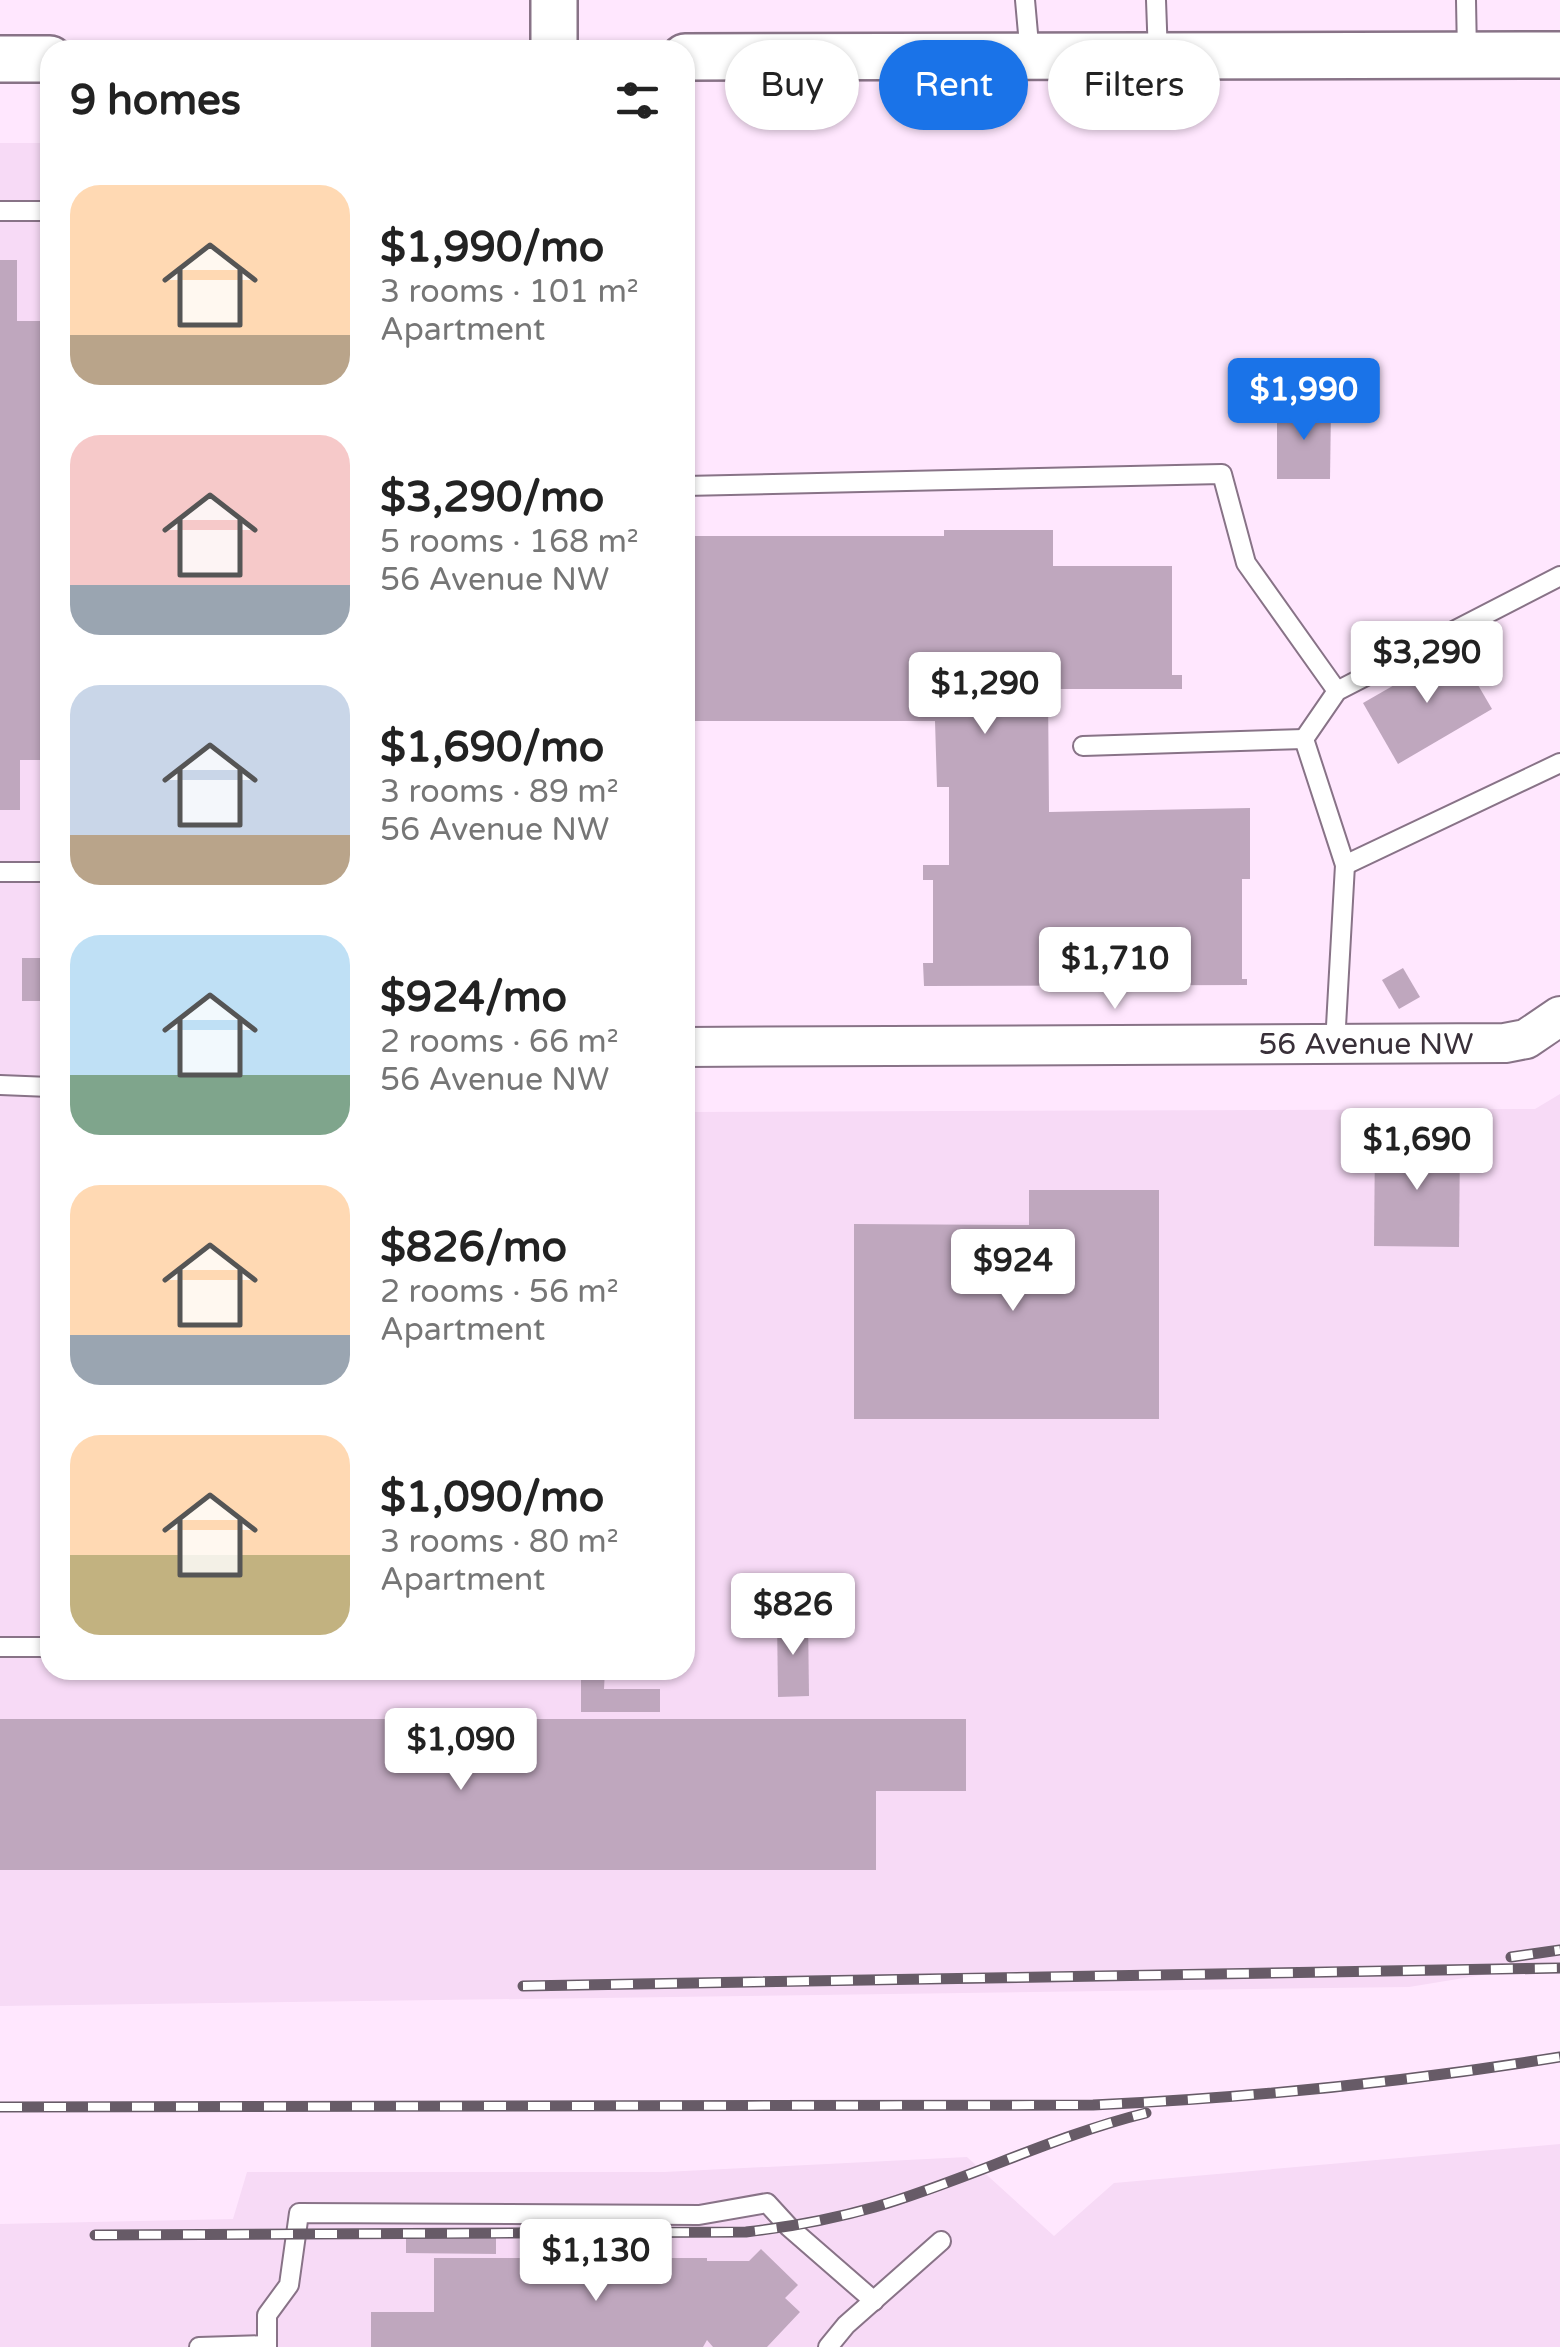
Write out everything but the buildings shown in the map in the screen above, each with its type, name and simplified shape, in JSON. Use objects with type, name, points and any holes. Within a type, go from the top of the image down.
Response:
[{"type":"street","points":[[554,0],[554,40]]},
{"type":"street","points":[[1220,56],[1560,55]]},
{"type":"street","points":[[695,58],[1048,57]]},
{"type":"street","points":[[0,59],[40,59]]},
{"type":"street","name":"56 Avenue NW","points":[[695,1047],[1505,1043],[1526,1039],[1560,1016]]},
{"type":"lane","points":[[1025,0],[1030,57]]},
{"type":"lane","points":[[1156,0],[1157,40]]},
{"type":"lane","points":[[1466,0],[1467,56]]},
{"type":"lane","points":[[0,211],[40,211]]},
{"type":"lane","points":[[695,486],[1222,474],[1246,563],[1336,691]]},
{"type":"lane","points":[[1304,739],[1336,691],[1560,576]]},
{"type":"lane","points":[[1083,746],[1304,739]]},
{"type":"lane","points":[[1304,739],[1344,866],[1335,1044]]},
{"type":"lane","points":[[1344,866],[1560,763]]},
{"type":"lane","points":[[0,872],[40,872]]},
{"type":"lane","points":[[0,1085],[40,1087]]},
{"type":"lane","points":[[0,1647],[40,1647]]},
{"type":"lane","points":[[199,2347],[267,2346],[266,2315],[289,2284],[299,2214],[699,2216],[767,2202],[789,2227],[874,2300]]},
{"type":"lane","points":[[828,2347],[846,2325],[941,2241]]},
{"type":"shaded area","points":[[0,143],[40,143],[40,1680],[695,1680],[695,1112],[1535,1109],[1560,1094],[1560,1962],[1409,1987],[0,2006]]},
{"type":"shaded area","points":[[1560,2144],[1560,2347],[0,2347],[0,2224],[233,2219],[247,2172],[664,2172],[967,2157],[1054,2236],[1114,2183]]},
{"type":"railway","points":[[1511,1957],[1560,1950]]},
{"type":"railway","points":[[523,1986],[1560,1968]]},
{"type":"railway","points":[[0,2107],[1093,2105],[1327,2088],[1560,2057]]},
{"type":"railway","points":[[95,2235],[746,2232],[875,2207],[1146,2113]]}]
